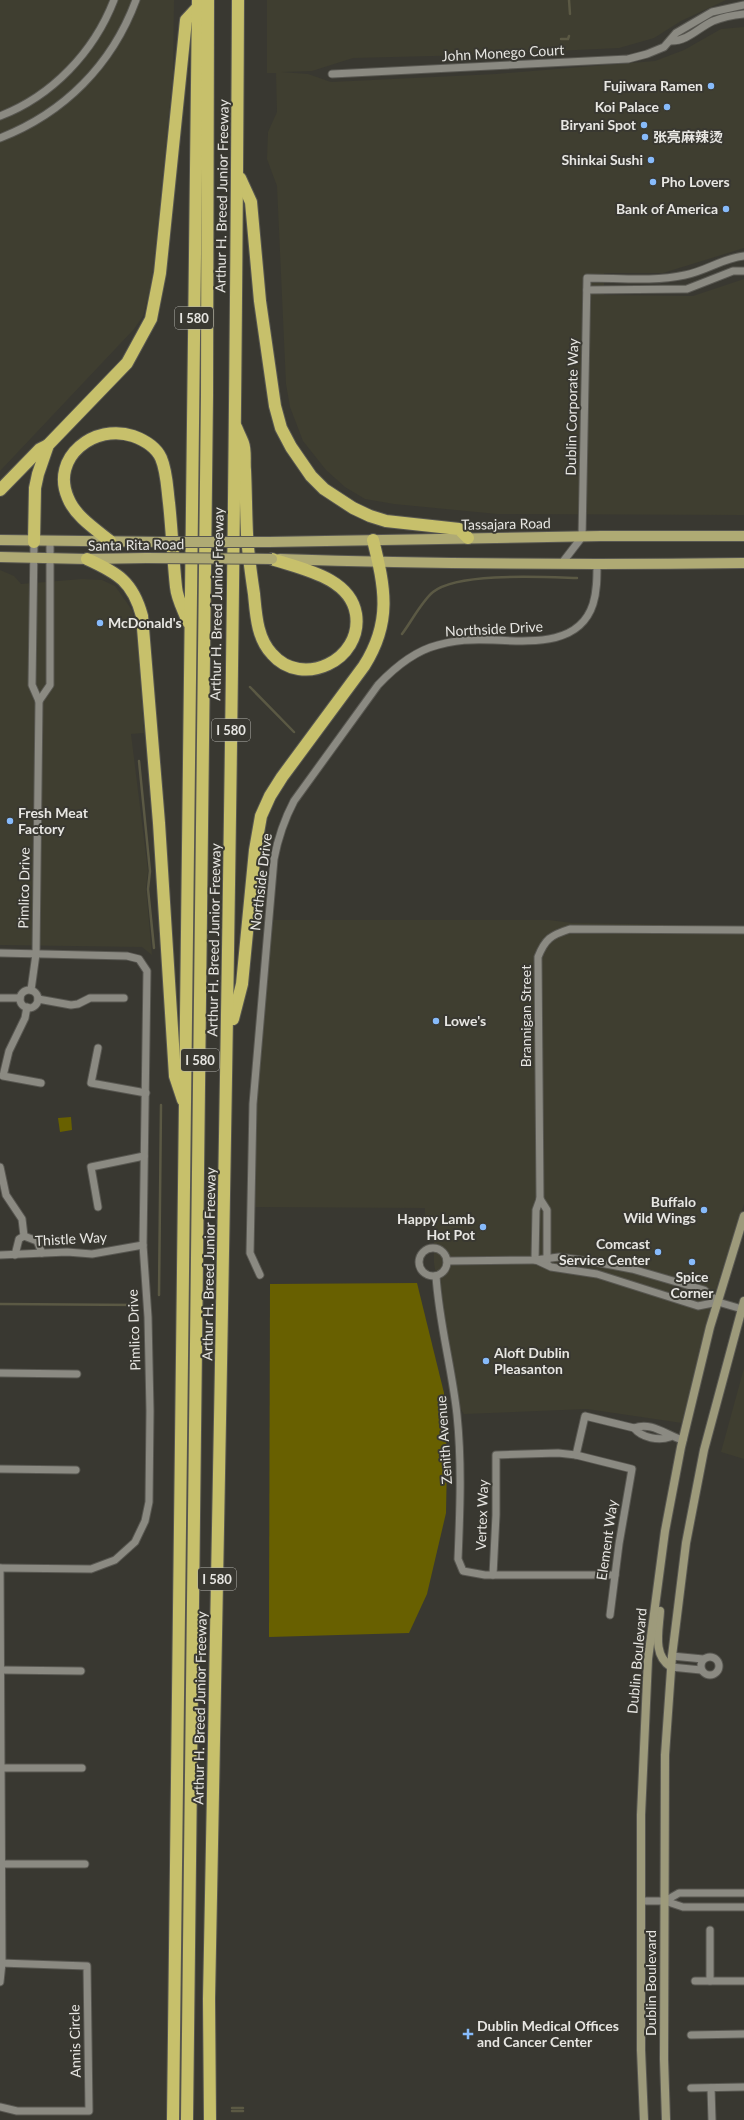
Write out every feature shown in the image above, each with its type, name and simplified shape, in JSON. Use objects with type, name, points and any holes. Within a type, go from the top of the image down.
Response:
[{"type":"highway","name":"Arthur H. Breed Junior Freeway","points":[[210,2120],[209,1999],[228,1037],[238,175],[238,0]]},
{"type":"highway","name":"Arthur H. Breed Junior Freeway","points":[[173,2120],[186,1110],[190,628],[201,2]]},
{"type":"highway","points":[[0,490],[40,449],[48,445],[127,363],[151,319],[160,274],[186,20],[201,2]]},
{"type":"highway","name":"I 580","points":[[187,2120],[208,396],[201,2]]},
{"type":"highway","points":[[238,175],[251,202],[260,301],[275,406],[282,428],[291,447],[311,476],[324,489],[353,508],[370,516],[386,521],[459,529],[468,538]]},
{"type":"highway","points":[[234,422],[244,445],[247,536],[260,635],[272,655],[288,666],[300,670],[314,670],[334,663],[351,643],[356,628],[356,614],[350,600],[341,588],[329,580],[272,559]]},
{"type":"highway","points":[[110,541],[72,506],[67,497],[64,483],[69,461],[76,449],[87,440],[100,434],[125,433],[139,438],[151,445],[160,457],[166,476],[176,590],[190,628]]},
{"type":"highway","points":[[34,542],[35,488],[48,445]]},
{"type":"highway","points":[[228,1037],[242,984],[255,850],[261,816],[270,796],[282,777],[374,649],[383,616],[383,579],[373,540]]},
{"type":"highway","points":[[87,560],[112,571],[125,581],[138,599],[142,616],[158,823],[174,1076],[186,1110]]},
{"type":"main road","name":"Tassajara Road","points":[[269,542],[468,538],[744,536]]},
{"type":"main road","name":"Santa Rita Road","points":[[0,540],[34,542],[269,542]]},
{"type":"main road","name":"Santa Rita Road","points":[[0,557],[87,560],[146,558],[272,559]]},
{"type":"main road","points":[[272,559],[562,564],[744,563]]},
{"type":"main road","name":"Dublin Boulevard","points":[[644,2120],[641,2050],[641,1901],[643,1756],[648,1659],[662,1560],[683,1440],[718,1302],[744,1216]]},
{"type":"main road","name":"Dublin Boulevard","points":[[666,2120],[664,2059],[665,1755],[672,1656],[686,1543],[703,1456],[743,1305]]},
{"type":"main road","points":[[662,1560],[658,1647],[661,1659],[671,1667]]},
{"type":"street","points":[[0,116],[32,100],[58,82],[97,36],[114,0]]},
{"type":"street","points":[[0,138],[43,117],[71,97],[94,72],[113,47],[128,21],[136,0]]},
{"type":"street","name":"John Monego Court","points":[[332,74],[628,59],[664,47],[671,41],[676,33],[712,12],[744,5]]},
{"type":"street","name":"John Monego Court","points":[[671,41],[681,41],[714,21],[732,15],[744,14]]},
{"type":"street","name":"Dublin Corporate Way","points":[[582,537],[587,278],[660,279],[687,275],[734,257],[744,256]]},
{"type":"street","points":[[586,290],[687,289],[733,271],[744,271]]},
{"type":"street","points":[[562,564],[582,537]]},
{"type":"street","name":"Pimlico Drive","points":[[31,990],[36,954],[39,701],[32,684],[34,542]]},
{"type":"street","points":[[39,701],[50,685],[50,542]]},
{"type":"street","name":"Northside Drive","points":[[260,1275],[250,1252],[253,1104],[274,859],[278,837],[285,818],[294,801],[378,685],[391,671],[405,660],[437,645],[471,640],[536,640],[553,638],[569,633],[584,620],[593,604],[597,589],[597,564]]},
{"type":"street","name":"Brannigan Street","points":[[535,1260],[536,1210],[540,1199],[538,957],[544,943],[556,933],[570,929],[744,930]]},
{"type":"street","points":[[0,953],[36,954]]},
{"type":"street","name":"Pimlico Drive","points":[[0,1568],[91,1569],[115,1560],[135,1542],[145,1521],[149,1502],[150,1411],[148,1317],[143,1245],[147,971],[139,958],[127,956],[36,954]]},
{"type":"street","points":[[31,990],[36,992],[38,999],[33,1007],[27,1007],[22,1004],[20,998],[24,991],[31,990]]},
{"type":"street","points":[[0,998],[20,998]]},
{"type":"street","points":[[38,999],[71,1005],[78,1004],[90,998],[124,998]]},
{"type":"street","points":[[27,1007],[25,1018],[9,1051],[3,1076],[41,1083]]},
{"type":"street","points":[[98,1048],[91,1083],[146,1093]]},
{"type":"street","points":[[98,1207],[91,1167],[144,1156]]},
{"type":"street","points":[[0,1167],[6,1196],[22,1219],[24,1236]]},
{"type":"street","name":"Brannigan Street","points":[[540,1199],[547,1210],[547,1262]]},
{"type":"street","points":[[24,1236],[36,1241],[42,1253]]},
{"type":"street","points":[[15,1255],[19,1239],[24,1236]]},
{"type":"street","name":"Thistle Way","points":[[0,1255],[42,1253],[92,1254],[143,1245]]},
{"type":"street","points":[[437,1249],[444,1254],[447,1261],[444,1271],[436,1276],[423,1272],[420,1263],[422,1255],[429,1250],[437,1249]]},
{"type":"street","points":[[547,1262],[559,1257],[632,1269],[704,1290],[718,1302]]},
{"type":"street","points":[[447,1261],[535,1260],[597,1274],[698,1306],[718,1302],[743,1305]]},
{"type":"street","name":"Zenith Avenue","points":[[436,1276],[438,1306],[457,1415],[461,1475],[458,1559],[463,1571],[473,1574],[493,1575]]},
{"type":"street","points":[[0,1373],[77,1374]]},
{"type":"street","points":[[576,1455],[585,1416],[634,1428],[641,1425],[665,1431],[670,1437],[683,1440]]},
{"type":"street","name":"Vertex Way","points":[[493,1575],[496,1508],[496,1455],[558,1453],[576,1455]]},
{"type":"street","name":"Element Way","points":[[576,1455],[632,1469],[610,1615]]},
{"type":"street","points":[[0,1469],[76,1470]]},
{"type":"street","points":[[0,1568],[2,1768],[0,1982]]},
{"type":"street","points":[[493,1575],[615,1575]]},
{"type":"street","points":[[672,1656],[703,1659],[708,1657],[714,1658],[718,1662],[719,1668],[716,1673],[711,1676],[705,1674],[701,1670],[700,1664],[703,1659]]},
{"type":"street","points":[[671,1667],[701,1670]]},
{"type":"street","points":[[1,1670],[81,1671]]},
{"type":"street","points":[[2,1768],[82,1768]]},
{"type":"street","points":[[1,1864],[85,1864]]},
{"type":"street","points":[[665,1901],[679,1893],[744,1893]]},
{"type":"street","points":[[641,1901],[665,1901],[681,1907],[744,1907]]},
{"type":"street","points":[[710,1930],[710,1980]]},
{"type":"street","name":"Annis Circle","points":[[0,2108],[17,2111],[89,2111],[87,1966],[1,1963]]},
{"type":"street","points":[[696,1980],[744,1980]]},
{"type":"street","points":[[691,2035],[744,2034]]},
{"type":"street","points":[[691,2088],[744,2087]]},
{"type":"street","points":[[711,2088],[712,2120]]},
{"type":"shaded area","points":[[0,0],[174,0],[173,74],[152,281],[143,316],[134,329],[0,471]]},
{"type":"shaded area","points":[[267,0],[726,0],[681,21],[654,38],[619,48],[474,55],[353,58],[312,71],[281,72],[308,74],[331,82],[496,74],[655,61],[684,50],[721,29],[744,27],[744,248],[663,273],[604,273],[604,295],[693,296],[744,279],[744,515],[497,514],[394,504],[365,499],[345,487],[326,470],[303,441],[290,407],[286,384],[277,186],[267,159],[268,132],[277,112],[276,73],[267,73]]},
{"type":"shaded area","points":[[0,570],[14,576],[21,584],[82,579],[102,580],[115,586],[132,610],[136,624],[144,733],[131,734],[148,871],[146,888],[152,955],[142,947],[0,945]]},
{"type":"shaded area","points":[[272,920],[549,920],[572,923],[744,926],[744,1204],[712,1301],[682,1423],[587,1409],[464,1414],[458,1405],[434,1263],[434,1216],[425,1217],[425,1208],[252,1207],[258,1073]]},
{"type":"shaded area","points":[[71,1117],[72,1130],[60,1132],[58,1118]]},
{"type":"shaded area","points":[[417,1283],[444,1393],[447,1459],[446,1513],[427,1594],[409,1633],[269,1637],[270,1284]]},
{"type":"shaded area","points":[[744,1368],[744,1459],[721,1452]]},
{"type":"waterway","points":[[569,0],[570,14]]},
{"type":"waterway","points":[[561,39],[568,39],[569,36]]},
{"type":"waterway","points":[[402,634],[429,596],[433,592],[445,586],[461,581],[502,577],[577,578]]},
{"type":"waterway","points":[[250,687],[294,732]]},
{"type":"waterway","points":[[139,761],[150,871],[148,889],[154,948]]},
{"type":"waterway","points":[[159,1295],[161,1105]]},
{"type":"waterway","points":[[0,1304],[139,1305]]},
{"type":"waterway","points":[[232,2108],[243,2108]]},
{"type":"waterway","points":[[232,2111],[243,2111]]},
{"type":"place","name":"Fujiwara Ramen","points":[[711,86]]},
{"type":"place","name":"Koi Palace","points":[[667,107]]},
{"type":"place","name":"Biryani Spot","points":[[644,125]]},
{"type":"place","name":"张亮麻辣烫","points":[[645,137]]},
{"type":"place","name":"Shinkai Sushi","points":[[651,160]]},
{"type":"place","name":"Pho Lovers","points":[[653,182]]},
{"type":"place","name":"Bank of America","points":[[726,209]]},
{"type":"place","name":"McDonald's","points":[[100,623]]},
{"type":"place","name":"Fresh Meat Factory","points":[[10,821]]},
{"type":"place","name":"Lowe's","points":[[436,1021]]},
{"type":"place","name":"Buffalo Wild Wings","points":[[704,1210]]},
{"type":"place","name":"Happy Lamb Hot Pot","points":[[483,1227]]},
{"type":"place","name":"Comcast Service Center","points":[[658,1252]]},
{"type":"place","name":"Spice Corner","points":[[692,1262]]},
{"type":"place","name":"Aloft Dublin Pleasanton","points":[[486,1361]]},
{"type":"place","name":"Dublin Medical Offices and Cancer Center","points":[[468,2034]]}]
